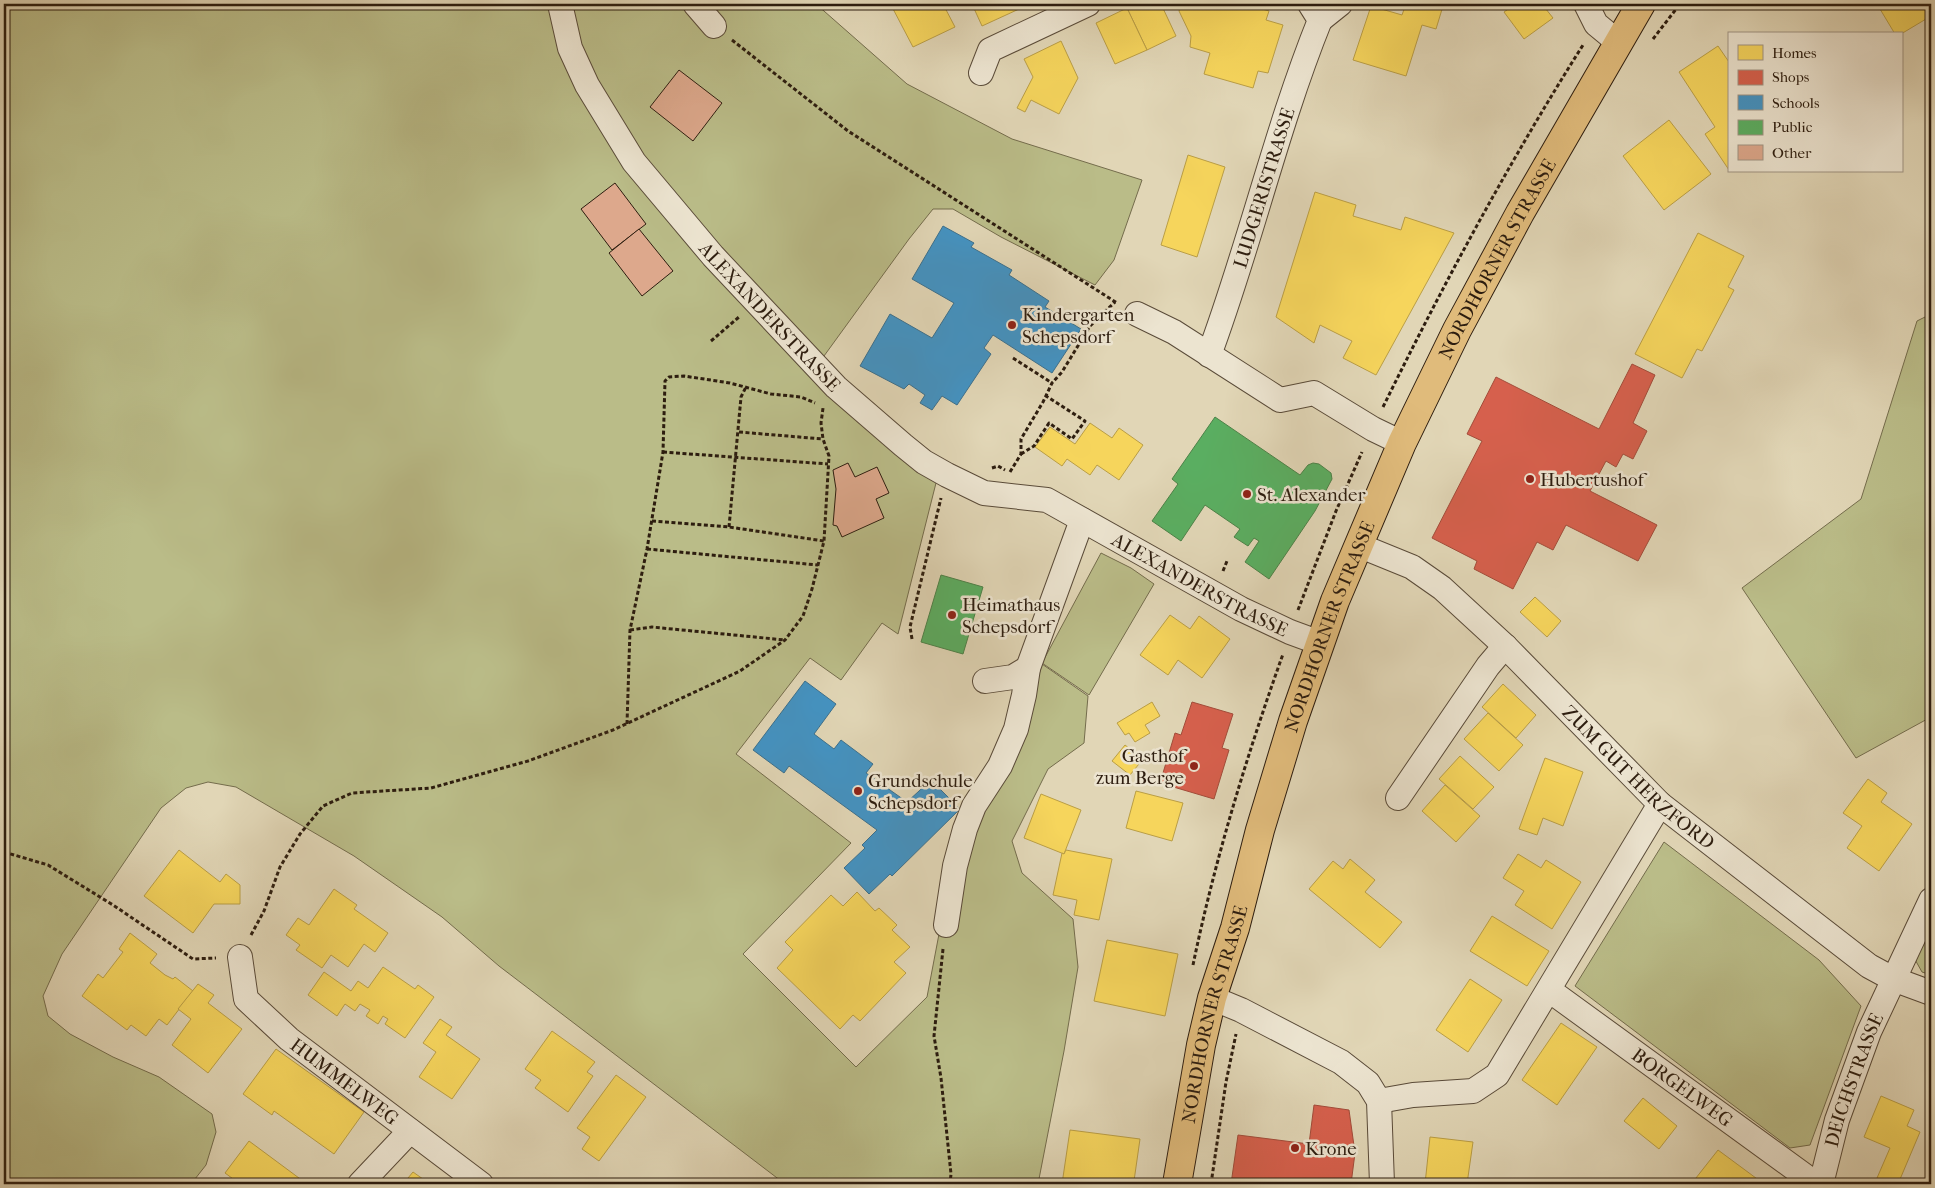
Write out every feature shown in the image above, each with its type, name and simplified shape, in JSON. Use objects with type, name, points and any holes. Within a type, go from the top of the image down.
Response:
[{"type":"main road","name":"NORDHORNER STRASSE","points":[[1176,1184],[1201,1045],[1212,998],[1235,928],[1260,830],[1290,730],[1320,643],[1358,545],[1402,443],[1457,330],[1507,238],[1641,4]]},
{"type":"street","name":"ALEXANDERSTRASSE","points":[[560,4],[570,48],[587,85],[634,162],[713,256],[836,387],[903,445],[924,462],[984,493],[1047,500],[1240,609],[1320,643]]},
{"type":"street","points":[[696,4],[714,26]]},
{"type":"street","points":[[981,73],[990,50],[1088,4]]},
{"type":"street","name":"LUDGERISTRASSE","points":[[1209,355],[1231,297],[1281,129],[1308,49],[1315,12],[1340,4]]},
{"type":"street","points":[[1586,4],[1596,24],[1619,43]]},
{"type":"street","points":[[1137,314],[1174,332],[1280,400],[1314,393],[1372,429],[1402,443]]},
{"type":"street","points":[[946,925],[955,866],[974,806],[1000,766],[1016,729],[1028,668],[1082,520]]},
{"type":"street","name":"ZUM GUT HERZFORD","points":[[1358,545],[1420,572],[1442,588],[1505,646],[1660,804],[1868,966],[1893,979],[1931,993]]},
{"type":"street","points":[[1398,798],[1488,666],[1505,646]]},
{"type":"street","points":[[985,680],[1013,677],[1028,668]]},
{"type":"street","points":[[1379,1101],[1413,1095],[1473,1091],[1496,1075],[1660,804]]},
{"type":"street","name":"DEICHSTRASSE","points":[[1821,1184],[1838,1120],[1869,1032],[1931,900]]},
{"type":"street","name":"HUMMELWEG","points":[[240,957],[246,999],[289,1038],[481,1184]]},
{"type":"street","name":"BORGELWEG","points":[[1549,990],[1816,1184]]},
{"type":"street","points":[[1212,998],[1241,1010],[1341,1062],[1368,1083],[1379,1101],[1382,1184]]},
{"type":"street","points":[[360,1184],[410,1131]]},
{"type":"path","points":[[714,26],[848,131],[1137,314]]},
{"type":"path","points":[[1021,439],[1052,383],[1062,372],[1090,326],[1115,301]]},
{"type":"path","points":[[711,341],[756,302]]},
{"type":"path","points":[[1013,358],[1052,383]]},
{"type":"path","points":[[627,724],[630,630],[647,549],[663,452],[665,381],[669,377],[684,376],[730,383],[771,394],[801,397],[812,401],[822,410]]},
{"type":"path","points":[[729,528],[737,458],[741,397],[746,387]]},
{"type":"path","points":[[4,852],[48,865],[113,904],[192,959],[240,957],[264,911],[280,867],[300,834],[323,806],[352,793],[431,788],[528,761],[627,724],[740,671],[785,640],[803,616],[824,541],[829,456],[823,439],[822,410],[836,387]]},
{"type":"path","points":[[1021,454],[1034,446],[1049,423],[1072,439],[1085,421],[1046,396]]},
{"type":"path","points":[[739,432],[823,439]]},
{"type":"path","points":[[663,452],[828,464]]},
{"type":"path","points":[[912,640],[910,627],[947,475]]},
{"type":"path","points":[[652,521],[729,528],[824,541]]},
{"type":"path","points":[[647,549],[818,565]]},
{"type":"path","points":[[630,630],[652,628],[785,640]]},
{"type":"path","points":[[946,925],[934,1036],[941,1078],[951,1174],[950,1184]]},
{"type":"path","points":[[1211,1184],[1226,1082],[1241,1010]]},
{"type":"green space","points":[[4,4],[816,4],[907,84],[1012,139],[1142,180],[1114,260],[1095,285],[1001,237],[953,209],[933,209],[824,356],[834,387],[938,475],[898,634],[882,623],[841,680],[810,658],[736,754],[851,843],[743,954],[856,1067],[927,997],[943,913],[1042,664],[1088,696],[1084,743],[1048,769],[1012,841],[1022,873],[1073,919],[1078,967],[1038,1184],[785,1184],[499,966],[442,917],[354,856],[236,787],[208,782],[186,788],[161,808],[62,954],[43,996],[48,1016],[70,1034],[113,1057],[159,1077],[212,1114],[216,1132],[206,1165],[191,1184],[4,1184]]},
{"type":"green space","points":[[1931,314],[1931,717],[1856,758],[1742,588],[1861,499],[1917,321]]},
{"type":"green space","points":[[1101,553],[1131,568],[1154,584],[1089,695],[1042,663]]},
{"type":"green space","points":[[1664,842],[1819,960],[1861,1006],[1810,1145],[1790,1148],[1575,986]]},
{"type":"green space","points":[[1931,919],[1931,975],[1922,972],[1913,956]]},
{"type":"building: Homes","points":[[943,4],[955,27],[913,47],[891,5]]},
{"type":"building: Homes","points":[[972,4],[1030,4],[982,26]]},
{"type":"building: Homes","points":[[1137,4],[1161,4],[1176,36],[1147,50],[1127,8]]},
{"type":"building: Homes","points":[[1181,4],[1246,4],[1269,11],[1266,20],[1283,25],[1268,73],[1258,71],[1253,88],[1204,74],[1210,53],[1190,47],[1191,36],[1179,11]]},
{"type":"building: Homes","points":[[1406,4],[1436,4],[1443,6],[1436,29],[1422,25],[1406,76],[1353,60],[1371,6],[1402,15]]},
{"type":"building: Homes","points":[[1512,4],[1542,4],[1553,18],[1524,39],[1504,12],[1514,5]]},
{"type":"building: Homes","points":[[1877,4],[1931,4],[1931,16],[1902,33],[1894,32]]},
{"type":"building: Homes","points":[[1127,8],[1147,50],[1115,64],[1096,23]]},
{"type":"building: Homes","points":[[1061,41],[1078,78],[1059,114],[1031,100],[1025,112],[1017,108],[1033,77],[1024,59]]},
{"type":"building: Homes","points":[[1718,46],[1728,61],[1728,168],[1705,134],[1715,127],[1679,72]]},
{"type":"building: Homes","points":[[1669,120],[1711,174],[1664,210],[1623,156]]},
{"type":"building: Homes","points":[[1188,155],[1225,167],[1197,257],[1161,245]]},
{"type":"building: Homes","points":[[1315,192],[1356,205],[1353,216],[1401,230],[1405,217],[1454,233],[1376,375],[1343,358],[1352,341],[1320,325],[1314,343],[1276,317]]},
{"type":"building: Homes","points":[[1698,233],[1744,256],[1728,287],[1734,290],[1702,351],[1697,349],[1682,378],[1635,354]]},
{"type":"building: Homes","points":[[1090,423],[1112,438],[1119,428],[1143,445],[1119,480],[1097,465],[1090,475],[1067,459],[1062,466],[1035,447],[1050,427],[1075,444]]},
{"type":"building: Homes","points":[[1535,597],[1561,621],[1547,637],[1520,612]]},
{"type":"building: Homes","points":[[1170,615],[1190,629],[1199,616],[1230,639],[1202,678],[1178,660],[1168,675],[1140,655]]},
{"type":"building: Homes","points":[[1503,684],[1536,715],[1516,738],[1482,707]]},
{"type":"building: Homes","points":[[1152,702],[1160,716],[1145,725],[1150,733],[1135,742],[1129,733],[1125,735],[1117,723]]},
{"type":"building: Homes","points":[[1488,713],[1523,745],[1499,771],[1464,739]]},
{"type":"building: Homes","points":[[1125,745],[1143,759],[1130,775],[1112,761]]},
{"type":"building: Homes","points":[[1460,756],[1494,787],[1473,809],[1439,779]]},
{"type":"building: Homes","points":[[1545,758],[1583,772],[1563,826],[1543,818],[1537,835],[1519,829]]},
{"type":"building: Homes","points":[[1868,779],[1887,793],[1881,802],[1912,824],[1879,871],[1847,848],[1862,826],[1843,813]]},
{"type":"building: Homes","points":[[1445,785],[1480,816],[1456,842],[1422,811]]},
{"type":"building: Homes","points":[[1136,791],[1183,803],[1172,841],[1126,828]]},
{"type":"building: Homes","points":[[1041,794],[1081,810],[1064,854],[1024,838]]},
{"type":"building: Homes","points":[[179,850],[220,882],[226,874],[240,885],[240,904],[214,904],[193,933],[144,896]]},
{"type":"building: Homes","points":[[1066,850],[1112,859],[1099,920],[1074,915],[1077,900],[1053,895],[1062,853],[1064,854]]},
{"type":"building: Homes","points":[[1518,854],[1541,868],[1546,860],[1581,882],[1552,929],[1515,905],[1524,891],[1503,878]]},
{"type":"building: Homes","points":[[1350,859],[1375,880],[1365,892],[1402,922],[1380,948],[1309,889],[1333,861],[1343,869]]},
{"type":"building: Homes","points":[[334,889],[357,905],[354,909],[388,933],[375,952],[364,944],[348,967],[331,955],[322,968],[296,950],[300,945],[286,935],[298,918],[309,925]]},
{"type":"building: Homes","points":[[857,892],[875,911],[879,908],[897,925],[892,930],[910,947],[894,962],[906,973],[860,1021],[853,1015],[840,1029],[777,968],[793,950],[785,942],[831,895],[843,906]]},
{"type":"building: Homes","points":[[1492,916],[1549,951],[1527,986],[1470,951]]},
{"type":"building: Homes","points":[[130,933],[157,954],[150,963],[165,975],[173,979],[175,977],[193,991],[167,1025],[159,1019],[146,1036],[131,1025],[127,1030],[82,996],[98,974],[103,978],[123,952],[119,949]]},
{"type":"building: Homes","points":[[1107,940],[1178,954],[1165,1016],[1094,1001]]},
{"type":"building: Homes","points":[[383,967],[415,989],[418,985],[434,997],[405,1038],[385,1024],[388,1019],[383,1016],[378,1024],[366,1016],[370,1010],[360,1004],[355,1011],[345,1004],[337,1016],[308,995],[324,972],[351,991],[358,981],[368,988]]},
{"type":"building: Homes","points":[[1470,979],[1502,1000],[1468,1052],[1436,1030]]},
{"type":"building: Homes","points":[[198,984],[214,995],[208,1003],[242,1029],[208,1073],[172,1045],[191,1019],[178,1009]]},
{"type":"building: Homes","points":[[440,1019],[452,1027],[446,1035],[480,1059],[452,1099],[419,1077],[436,1052],[423,1043]]},
{"type":"building: Homes","points":[[1561,1023],[1597,1047],[1557,1105],[1522,1080]]},
{"type":"building: Homes","points":[[552,1031],[595,1062],[587,1072],[593,1076],[568,1112],[535,1088],[541,1080],[525,1069]]},
{"type":"building: Homes","points":[[276,1049],[364,1112],[334,1154],[274,1111],[272,1115],[243,1094]]},
{"type":"building: Homes","points":[[616,1075],[646,1097],[599,1161],[582,1149],[590,1137],[577,1128]]},
{"type":"building: Homes","points":[[1881,1096],[1914,1110],[1907,1126],[1920,1132],[1898,1184],[1877,1178],[1890,1148],[1864,1137]]},
{"type":"building: Homes","points":[[1643,1098],[1677,1126],[1659,1149],[1624,1121]]},
{"type":"building: Homes","points":[[1070,1130],[1140,1139],[1134,1181],[1128,1181],[1128,1184],[1062,1184]]},
{"type":"building: Homes","points":[[1430,1137],[1473,1142],[1467,1184],[1425,1184]]},
{"type":"building: Homes","points":[[249,1141],[303,1181],[301,1184],[250,1184],[247,1182],[246,1184],[240,1184],[225,1173]]},
{"type":"building: Homes","points":[[1718,1150],[1764,1184],[1692,1183]]},
{"type":"building: Homes","points":[[413,1172],[430,1184],[403,1184]]},
{"type":"building: Shops","name":"Hubertushof","points":[[1632,364],[1655,375],[1633,423],[1647,431],[1633,459],[1623,454],[1616,467],[1606,461],[1590,491],[1657,525],[1638,561],[1566,525],[1553,550],[1537,542],[1513,589],[1474,569],[1477,561],[1432,538],[1482,441],[1467,434],[1496,377],[1599,429]]},
{"type":"building: Shops","name":"Gasthof zum Berge","points":[[1192,702],[1233,714],[1222,748],[1229,750],[1214,799],[1160,783],[1175,733],[1181,735]]},
{"type":"building: Shops","name":"Krone","points":[[1314,1105],[1349,1110],[1355,1153],[1351,1184],[1231,1184],[1238,1135],[1309,1144]]},
{"type":"building: Schools","points":[[943,226],[974,243],[971,247],[1012,270],[1009,275],[1049,301],[1045,307],[1081,329],[1052,373],[993,335],[984,348],[991,354],[957,405],[942,396],[932,410],[920,403],[925,395],[909,384],[904,389],[860,366],[890,314],[932,338],[954,303],[912,279]]},
{"type":"building: Schools","name":"Grundschule Schepsdorf","points":[[805,681],[836,704],[814,734],[834,749],[841,740],[873,764],[866,773],[907,802],[931,780],[960,809],[892,876],[890,874],[869,894],[844,868],[865,848],[862,845],[877,830],[789,766],[784,773],[753,750]]},
{"type":"building: Public","name":"St. Alexander","points":[[1215,417],[1300,475],[1308,465],[1313,463],[1319,464],[1331,473],[1332,479],[1315,511],[1269,579],[1245,562],[1259,541],[1254,538],[1248,546],[1234,537],[1240,529],[1205,505],[1181,541],[1152,521],[1178,484],[1172,479]]},
{"type":"building: Public","name":"Heimathaus Schepsdorf","points":[[941,575],[983,587],[963,654],[921,642]]},
{"type":"building: Other","points":[[679,70],[722,103],[693,141],[650,107]]},
{"type":"building: Other","points":[[615,183],[646,224],[612,250],[581,209]]},
{"type":"building: Other","points":[[639,229],[673,271],[642,296],[609,253]]},
{"type":"building: Other","points":[[848,463],[855,477],[877,467],[889,493],[876,499],[884,518],[842,537],[837,526],[833,525],[836,489],[833,470]]},
{"type":"place","name":"Kindergarten Schepsdorf","points":[[1012,325]]},
{"type":"place","name":"Hubertushof","points":[[1530,479]]},
{"type":"place","name":"St. Alexander","points":[[1247,494]]},
{"type":"place","name":"Heimathaus Schepsdorf","points":[[952,615]]},
{"type":"place","name":"Gasthof zum Berge","points":[[1194,766]]},
{"type":"place","name":"Grundschule Schepsdorf","points":[[858,791]]},
{"type":"place","name":"Krone","points":[[1295,1148]]}]
